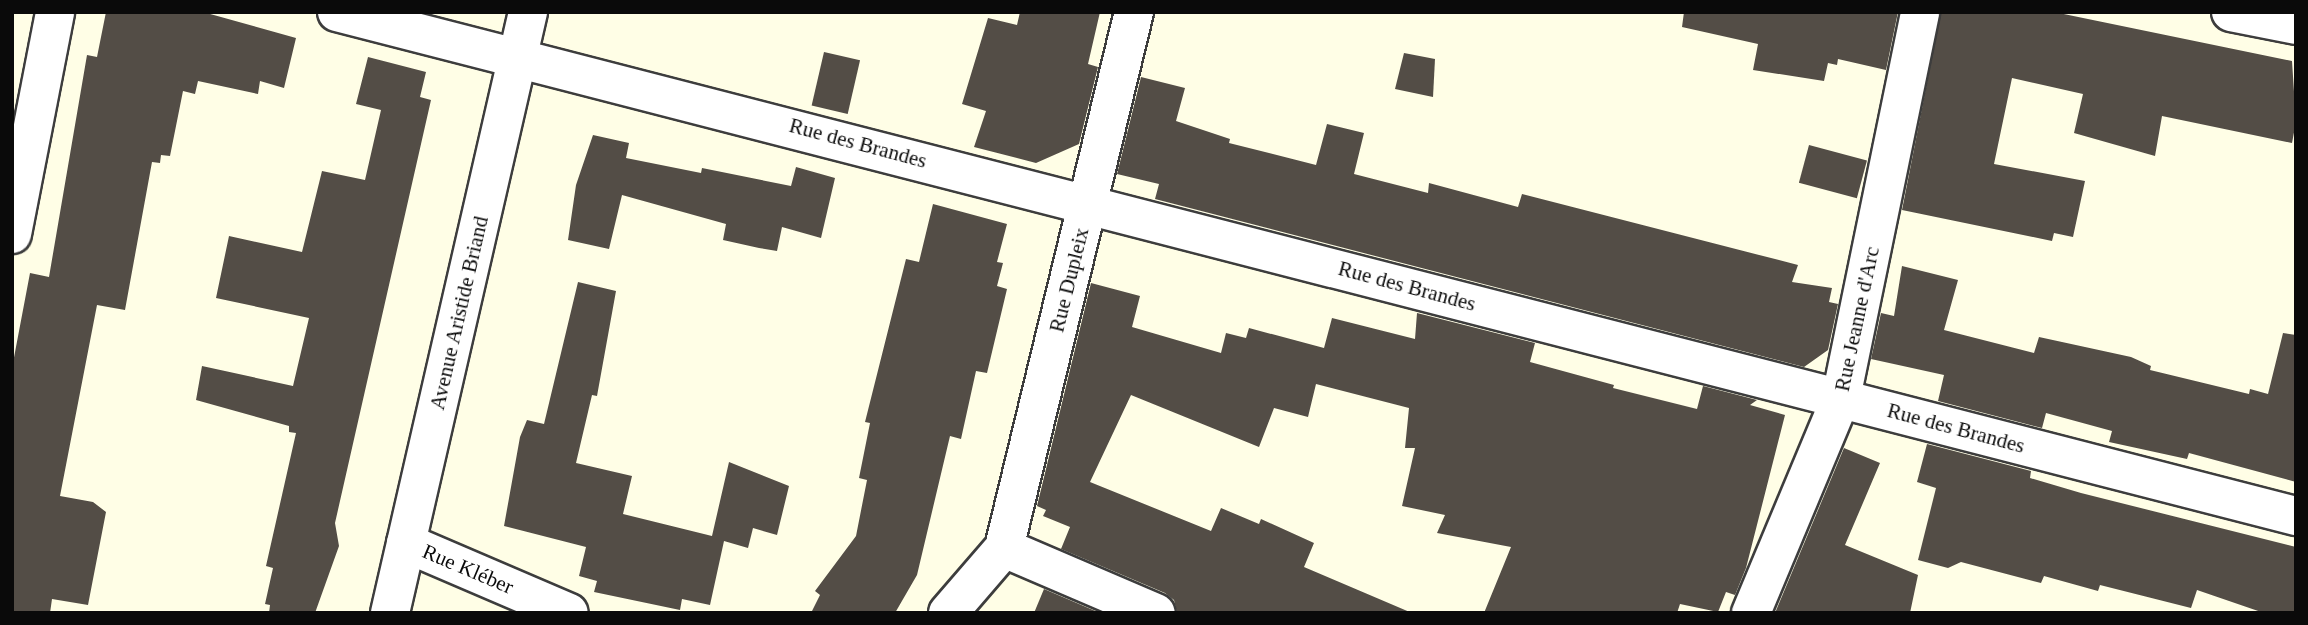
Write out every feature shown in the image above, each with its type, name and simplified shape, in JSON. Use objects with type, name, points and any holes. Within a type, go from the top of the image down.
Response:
[{"type":"street","points":[[12,234],[55,12]]},
{"type":"street","name":"Rue des Brandes","points":[[337,12],[518,56],[2296,516]]},
{"type":"street","name":"Avenue Aristide Briand","points":[[390,613],[528,12]]},
{"type":"street","name":"Rue Dupleix","points":[[1004,548],[1134,12]]},
{"type":"street","name":"Rue Jeanne d'Arc","points":[[1751,613],[1841,398],[1920,12]]},
{"type":"street","points":[[2231,12],[2296,25]]},
{"type":"street","name":"Rue Kléber","points":[[406,542],[569,613]]},
{"type":"street","points":[[948,613],[1004,548],[1156,613]]},
{"type":"building","points":[[106,12],[203,12],[296,38],[284,88],[260,81],[258,94],[198,81],[195,94],[183,91],[170,156],[161,155],[160,163],[152,162],[125,310],[97,305],[60,496],[93,502],[106,512],[88,605],[52,599],[50,613],[12,613],[12,368],[30,273],[49,277],[87,55],[97,57]]},
{"type":"building","points":[[1020,12],[1100,12],[1088,64],[1098,67],[1079,144],[1036,163],[974,147],[986,111],[962,104],[988,18],[1017,25]]},
{"type":"building","points":[[1684,12],[1898,12],[1886,70],[1838,59],[1837,65],[1828,63],[1824,81],[1753,70],[1758,44],[1682,27]]},
{"type":"building","points":[[1941,12],[2054,12],[2292,61],[2296,122],[2292,143],[2162,116],[2155,156],[2074,133],[2083,94],[2012,78],[1994,164],[2085,181],[2073,237],[2054,233],[2052,241],[1902,210]]},
{"type":"building","points":[[824,52],[860,60],[848,114],[812,106]]},
{"type":"building","points":[[1404,53],[1435,59],[1433,97],[1395,89]]},
{"type":"building","points":[[368,57],[426,72],[420,97],[431,100],[335,523],[339,546],[315,613],[269,613],[270,605],[265,604],[273,568],[266,566],[296,433],[289,432],[289,426],[196,400],[202,366],[293,386],[309,318],[216,298],[229,236],[302,252],[322,171],[365,180],[381,110],[356,104]]},
{"type":"building","points":[[1141,77],[1185,88],[1176,121],[1230,139],[1229,143],[1316,165],[1327,124],[1364,133],[1354,174],[1428,193],[1429,183],[1518,207],[1522,194],[1798,265],[1792,282],[1832,288],[1829,302],[1838,304],[1828,350],[1804,367],[1155,199],[1159,184],[1117,174]]},
{"type":"building","points":[[593,135],[629,143],[626,158],[701,173],[702,168],[791,186],[796,167],[835,178],[821,238],[782,227],[777,251],[759,248],[723,240],[726,224],[622,195],[609,249],[568,240],[576,185]]},
{"type":"building","points":[[1809,145],[1867,161],[1857,198],[1799,183]]},
{"type":"building","points":[[933,204],[1007,224],[997,262],[1003,263],[997,286],[1007,289],[987,373],[976,371],[961,439],[950,436],[917,575],[895,613],[811,613],[820,595],[815,591],[856,536],[867,480],[859,478],[870,423],[865,422],[906,259],[919,262]]},
{"type":"building","points":[[1902,266],[1958,280],[1944,330],[2034,353],[2039,337],[2131,357],[2151,366],[2150,370],[2249,394],[2250,389],[2268,394],[2283,333],[2296,335],[2296,482],[2189,453],[2187,459],[2109,442],[2112,431],[2046,413],[2042,428],[1938,401],[1944,375],[1871,359],[1881,313],[1894,316]]},
{"type":"building","points":[[578,282],[616,291],[597,396],[592,395],[576,463],[632,476],[623,514],[712,536],[729,462],[789,486],[777,535],[753,528],[748,548],[724,541],[710,605],[682,599],[680,610],[594,592],[597,581],[579,576],[586,547],[504,526],[520,437],[527,420],[544,424]]},
{"type":"building","points":[[1091,283],[1140,296],[1132,327],[1221,353],[1226,333],[1246,338],[1249,328],[1324,348],[1332,318],[1415,339],[1417,313],[1535,343],[1530,362],[1614,385],[1613,388],[1697,409],[1703,386],[1757,400],[1750,405],[1785,415],[1746,568],[1735,595],[1726,592],[1718,612],[1680,604],[1677,613],[1484,613],[1511,547],[1437,533],[1445,515],[1402,506],[1415,448],[1405,448],[1409,408],[1316,384],[1308,417],[1274,408],[1259,447],[1131,395],[1090,482],[1211,531],[1221,508],[1259,524],[1261,519],[1314,543],[1304,567],[1412,613],[1177,613],[1174,600],[1165,593],[1061,549],[1070,527],[1043,516],[1046,510],[1037,506]]},
{"type":"building","points":[[1927,444],[2031,471],[2030,478],[2081,493],[2296,547],[2296,613],[2264,613],[2197,590],[2191,608],[2100,585],[2098,591],[2044,576],[2041,583],[1961,562],[1948,568],[1918,560],[1936,488],[1917,482]]},
{"type":"building","points":[[1844,448],[1880,463],[1845,545],[1918,575],[1910,613],[1775,613]]},
{"type":"building","points":[[1044,589],[1100,613],[1034,613]]}]
